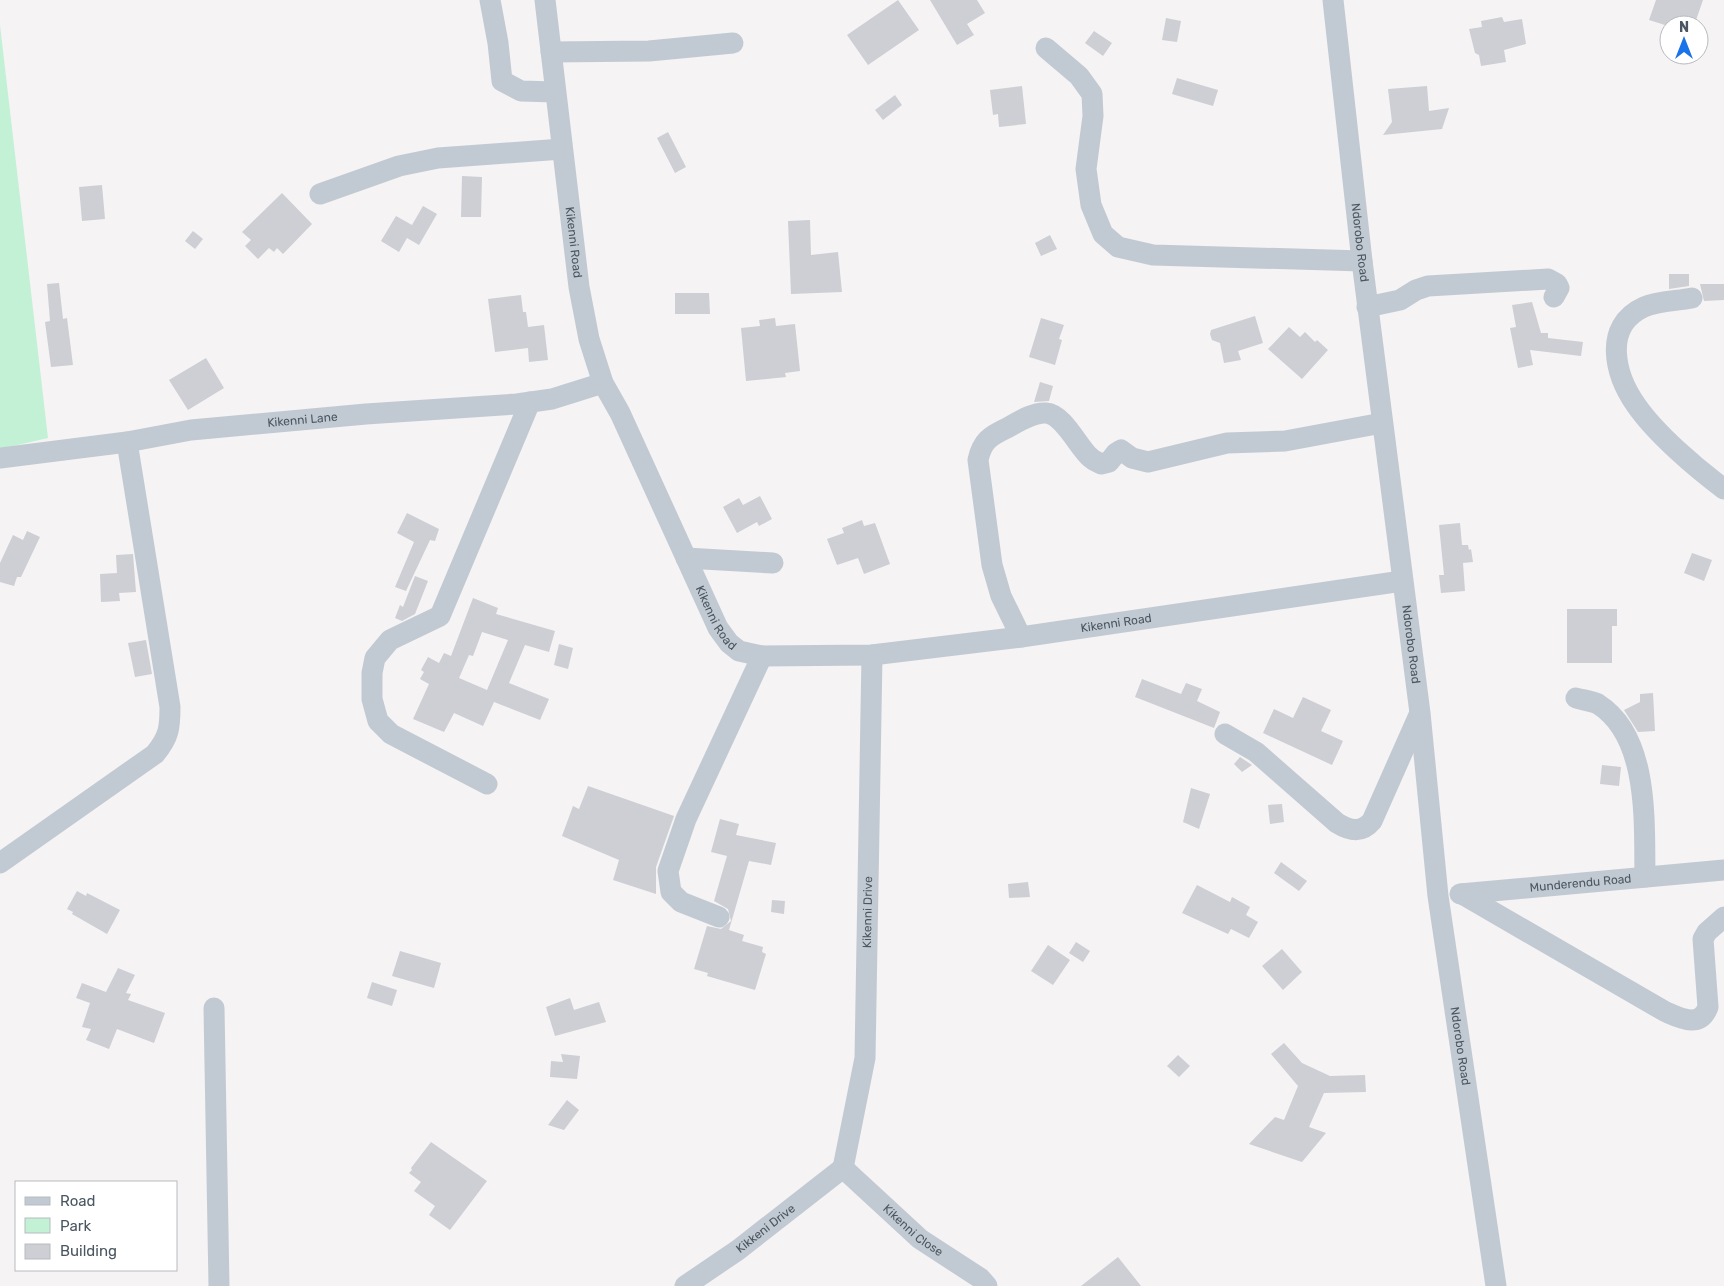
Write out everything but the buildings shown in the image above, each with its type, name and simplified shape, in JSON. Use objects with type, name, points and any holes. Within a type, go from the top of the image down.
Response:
[{"type":"street","points":[[490,0],[498,43],[502,80],[522,91],[555,92]]},
{"type":"street","name":"Kikenni Road","points":[[545,0],[579,287],[589,339],[603,383],[620,413],[718,628],[729,642],[740,651],[762,656],[872,655],[1021,637],[1402,582]]},
{"type":"street","name":"Ndorobo Road","points":[[1333,0],[1367,307],[1420,712],[1438,896],[1496,1286]]},
{"type":"street","points":[[551,52],[650,51],[733,43]]},
{"type":"street","points":[[1046,48],[1079,76],[1092,94],[1093,116],[1086,169],[1091,205],[1103,234],[1118,247],[1153,255],[1362,261]]},
{"type":"street","points":[[320,194],[398,166],[438,158],[562,149]]},
{"type":"street","points":[[1367,307],[1400,300],[1416,290],[1428,286],[1548,279],[1557,284],[1558,288],[1554,297]]},
{"type":"street","points":[[1692,298],[1645,307],[1631,315],[1620,327],[1615,339],[1615,351],[1619,370],[1636,406],[1689,461],[1724,489]]},
{"type":"street","name":"Kikenni Lane","points":[[0,458],[127,442],[191,430],[530,402],[552,399],[603,383]]},
{"type":"street","points":[[487,784],[391,734],[378,721],[372,699],[372,673],[375,658],[390,640],[440,616],[530,402]]},
{"type":"street","points":[[1021,637],[1001,596],[992,565],[978,460],[982,446],[990,436],[1021,420],[1046,413],[1052,414],[1071,433],[1090,458],[1101,464],[1110,462],[1116,453],[1121,450],[1132,458],[1148,462],[1227,443],[1285,441],[1382,423]]},
{"type":"street","points":[[0,862],[155,754],[166,740],[170,723],[170,707],[127,442]]},
{"type":"street","points":[[686,558],[773,563]]},
{"type":"street","name":"Kikenni Drive","points":[[843,1168],[865,1058],[872,655]]},
{"type":"street","points":[[719,917],[681,902],[671,892],[668,871],[686,819],[762,656]]},
{"type":"street","points":[[1576,698],[1596,703],[1612,715],[1631,746],[1640,774],[1644,809],[1645,877]]},
{"type":"street","points":[[1225,734],[1256,752],[1338,823],[1351,830],[1360,830],[1367,827],[1372,821],[1420,712]]},
{"type":"street","name":"Munderendu Road","points":[[1438,896],[1724,870]]},
{"type":"street","points":[[1462,894],[1666,1012],[1690,1021],[1698,1020],[1704,1016],[1708,1007],[1703,939],[1707,932],[1724,917]]},
{"type":"street","points":[[214,1008],[219,1286]]},
{"type":"street","name":"Kikkeni Drive","points":[[685,1286],[738,1250],[843,1168]]},
{"type":"street","name":"Kikenni Close","points":[[843,1168],[920,1239],[980,1278],[987,1286]]},
{"type":"green space","points":[[0,25],[48,438],[0,449]]}]
